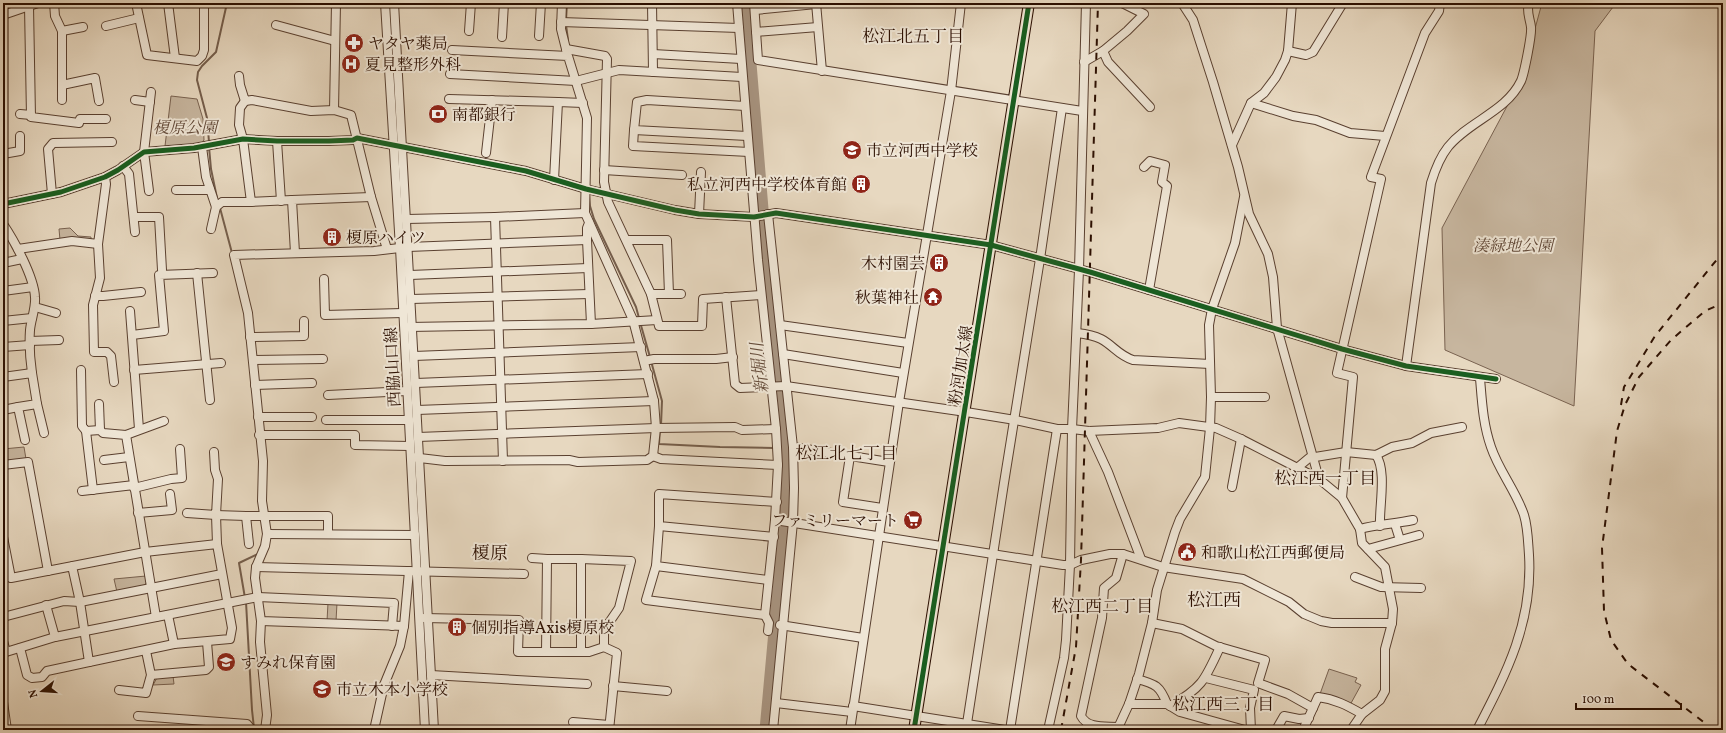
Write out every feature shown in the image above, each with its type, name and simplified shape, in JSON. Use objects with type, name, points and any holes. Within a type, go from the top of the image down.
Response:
[{"type":"main road","name":"粉河加太線","points":[[914,730],[942,546],[966,412],[1029,3]]},
{"type":"street","points":[[3,15],[38,3]]},
{"type":"street","points":[[54,3],[55,16],[62,31],[62,100]]},
{"type":"street","points":[[136,3],[147,55],[197,61],[202,56],[204,50],[204,3]]},
{"type":"street","points":[[168,3],[175,58]]},
{"type":"street","points":[[334,110],[333,40],[336,3]]},
{"type":"street","name":"西脇山口線","points":[[385,3],[394,144],[404,248],[410,274],[411,299],[408,327],[410,446],[415,458],[426,572],[424,618],[425,730]]},
{"type":"street","name":"西脇山口線","points":[[394,3],[407,219],[404,248],[403,313],[408,327],[414,356],[418,437],[415,458],[415,535],[413,571],[424,618],[431,675],[434,730]]},
{"type":"street","points":[[469,31],[471,3]]},
{"type":"street","points":[[502,37],[504,3]]},
{"type":"street","points":[[539,36],[541,3]]},
{"type":"street","points":[[562,3],[561,29],[587,118],[585,214],[633,320],[641,347],[654,401],[656,428],[653,456]]},
{"type":"street","points":[[652,3],[653,72]]},
{"type":"street","points":[[737,3],[754,217],[772,386],[778,465],[777,520],[768,580],[768,623],[646,600],[656,566],[659,526],[659,494],[777,502]]},
{"type":"street","points":[[822,71],[816,3],[755,7],[758,60],[822,71],[1082,111]]},
{"type":"street","points":[[850,730],[903,373],[951,91],[961,3]]},
{"type":"street","points":[[1048,730],[1064,658],[1070,565],[1072,429],[1077,333],[1086,3]]},
{"type":"street","points":[[1084,62],[1103,51],[1127,31],[1144,14],[1122,3]]},
{"type":"street","points":[[1182,3],[1193,20],[1232,145],[1249,214],[1268,254],[1273,277],[1277,328],[1319,479]]},
{"type":"street","points":[[1232,145],[1251,103],[1264,93],[1276,77],[1288,51],[1292,3]]},
{"type":"street","points":[[1288,51],[1306,55],[1313,52],[1343,3]]},
{"type":"street","points":[[1342,498],[1353,377],[1337,373],[1381,179],[1371,177],[1424,33],[1439,12],[1440,3]]},
{"type":"street","points":[[1406,366],[1431,183],[1438,164],[1448,147],[1461,134],[1498,108],[1512,95],[1521,80],[1531,28],[1527,9],[1529,3]]},
{"type":"street","points":[[28,6],[31,115]]},
{"type":"street","points":[[106,26],[139,18]]},
{"type":"street","points":[[561,22],[739,28]]},
{"type":"street","points":[[276,24],[333,40]]},
{"type":"street","points":[[62,31],[83,27]]},
{"type":"street","points":[[756,32],[818,27]]},
{"type":"street","points":[[452,50],[567,53],[605,56],[607,59],[604,170],[605,193],[651,294],[658,326],[702,326],[703,299],[762,295]]},
{"type":"street","points":[[1103,51],[1108,62],[1150,107]]},
{"type":"street","points":[[652,54],[741,59]]},
{"type":"street","points":[[450,74],[576,82],[619,70],[742,78]]},
{"type":"street","points":[[240,76],[240,86],[245,101]]},
{"type":"street","points":[[62,85],[95,78],[99,101]]},
{"type":"street","points":[[149,191],[144,152],[151,92]]},
{"type":"street","points":[[449,99],[583,103]]},
{"type":"street","points":[[134,100],[150,102]]},
{"type":"street","points":[[251,202],[243,139],[239,125],[240,108],[245,101],[252,100],[311,111],[334,110],[352,115],[371,197],[387,249]]},
{"type":"street","points":[[486,153],[492,100]]},
{"type":"street","points":[[745,106],[647,100],[637,102],[633,146],[749,152]]},
{"type":"street","points":[[554,180],[558,102]]},
{"type":"street","points":[[1251,103],[1293,116],[1316,120],[1350,133],[1385,136]]},
{"type":"street","points":[[967,727],[1062,108]]},
{"type":"street","points":[[20,114],[31,115],[31,117],[79,123],[80,119],[106,120]]},
{"type":"street","points":[[634,130],[747,136]]},
{"type":"street","points":[[3,154],[20,152],[20,136]]},
{"type":"street","points":[[3,204],[52,194],[105,177],[144,152],[207,146],[243,139],[277,141],[329,141],[353,140],[357,138],[394,144],[526,171],[586,189],[675,210],[699,214],[754,217],[772,214],[991,245],[1149,290],[1342,349],[1406,366],[1480,378],[1496,379]]},
{"type":"street","points":[[277,141],[281,201]]},
{"type":"street","points":[[52,194],[48,149],[53,143],[112,142]]},
{"type":"street","points":[[207,146],[210,190],[218,206]]},
{"type":"street","points":[[1144,167],[1150,162],[1165,165],[1162,182],[1167,186],[1149,290]]},
{"type":"street","points":[[123,166],[128,174],[135,232]]},
{"type":"street","points":[[604,170],[682,175]]},
{"type":"street","points":[[699,214],[701,172]]},
{"type":"street","points":[[105,177],[106,184],[98,244],[100,278],[93,305],[94,352],[107,352],[111,356],[114,382]]},
{"type":"street","points":[[176,190],[210,190]]},
{"type":"street","points":[[211,230],[218,206],[222,202],[371,197]]},
{"type":"street","points":[[1123,554],[1116,578],[1104,588],[1102,618],[1082,716],[1084,721],[1089,725],[1118,729],[1129,704],[1137,679],[1152,623],[1157,590],[1180,519],[1204,477],[1210,428],[1211,398],[1209,325],[1212,309],[1235,242],[1244,197]]},
{"type":"street","points":[[292,200],[295,253]]},
{"type":"street","points":[[407,219],[585,214]]},
{"type":"street","points":[[772,214],[780,325],[793,447],[794,488],[773,730]]},
{"type":"street","points":[[134,217],[159,217],[162,270]]},
{"type":"street","points":[[495,217],[503,461]]},
{"type":"street","points":[[589,223],[587,228],[587,240],[591,324]]},
{"type":"street","points":[[3,224],[18,249],[35,296],[30,343],[32,373],[44,433]]},
{"type":"street","points":[[265,730],[267,715],[260,642],[261,621],[255,578],[256,567],[265,546],[267,534],[262,516],[263,461],[259,435],[248,312],[234,255],[587,240]]},
{"type":"street","points":[[626,240],[667,240],[669,294]]},
{"type":"street","points":[[18,249],[72,241],[98,244]]},
{"type":"street","points":[[3,263],[22,259]]},
{"type":"street","points":[[410,274],[588,268]]},
{"type":"street","points":[[132,335],[164,331],[159,275],[213,273]]},
{"type":"street","points":[[197,274],[210,400]]},
{"type":"street","points":[[324,279],[325,315],[403,313]]},
{"type":"street","points":[[3,291],[33,287]]},
{"type":"street","points":[[95,296],[141,292]]},
{"type":"street","points":[[411,299],[590,294]]},
{"type":"street","points":[[651,294],[681,294]]},
{"type":"street","points":[[726,297],[735,384],[740,388],[786,386],[966,412],[1014,420],[1057,430],[1072,429],[1089,431],[1158,428],[1179,423],[1216,428],[1241,439],[1319,479],[1342,498],[1360,529],[1362,543],[1385,567],[1393,609],[1392,622],[1385,649],[1385,692],[1380,700],[1362,714],[1351,730]]},
{"type":"street","points":[[35,307],[56,313]]},
{"type":"street","points":[[130,311],[139,429]]},
{"type":"street","points":[[3,321],[32,318]]},
{"type":"street","points":[[408,327],[498,324],[591,324],[633,320],[656,320]]},
{"type":"street","points":[[250,337],[304,336],[304,322]]},
{"type":"street","points":[[780,325],[908,343]]},
{"type":"street","points":[[1077,333],[1094,336],[1102,340],[1124,357],[1133,360],[1210,364]]},
{"type":"street","points":[[3,347],[59,340]]},
{"type":"street","points":[[414,356],[641,347]]},
{"type":"street","points":[[783,354],[903,373]]},
{"type":"street","points":[[644,361],[716,359],[733,356]]},
{"type":"street","points":[[253,360],[323,359]]},
{"type":"street","points":[[134,370],[221,363]]},
{"type":"street","points":[[81,370],[82,426],[86,431],[93,490]]},
{"type":"street","points":[[3,377],[32,373]]},
{"type":"street","points":[[416,383],[648,374]]},
{"type":"street","points":[[1477,730],[1504,678],[1516,647],[1524,620],[1529,594],[1530,563],[1528,538],[1524,517],[1517,498],[1491,448],[1483,420],[1480,378]]},
{"type":"street","points":[[255,385],[312,383]]},
{"type":"street","points":[[328,395],[408,391]]},
{"type":"street","points":[[1211,398],[1265,397]]},
{"type":"street","points":[[417,410],[654,401]]},
{"type":"street","points":[[3,410],[37,404]]},
{"type":"street","points":[[99,404],[100,430]]},
{"type":"street","points":[[18,407],[25,440]]},
{"type":"street","points":[[258,417],[312,417]]},
{"type":"street","points":[[326,420],[409,420]]},
{"type":"street","points":[[86,431],[100,430],[103,433],[126,434],[164,421]]},
{"type":"street","points":[[418,437],[656,428],[735,427],[742,430],[776,429]]},
{"type":"street","points":[[1298,468],[1304,461],[1346,452],[1376,455],[1392,447],[1412,443],[1431,433],[1462,427]]},
{"type":"street","points":[[1010,730],[1057,430]]},
{"type":"street","points":[[1089,431],[1108,472],[1141,559]]},
{"type":"street","points":[[126,434],[156,617]]},
{"type":"street","points":[[259,435],[355,435],[356,445],[410,446]]},
{"type":"street","points":[[1232,487],[1241,439]]},
{"type":"street","points":[[793,447],[889,462]]},
{"type":"street","points":[[82,491],[134,487],[172,478],[182,478],[180,449]]},
{"type":"street","points":[[20,648],[27,675],[32,678],[42,677],[47,671],[174,644],[230,639],[232,628],[217,544],[216,514],[218,479],[215,470],[214,452]]},
{"type":"street","points":[[1376,455],[1380,461],[1382,486],[1380,526]]},
{"type":"street","points":[[653,456],[661,459],[778,465]]},
{"type":"street","points":[[415,458],[445,461],[569,460],[578,462],[647,460],[653,456]]},
{"type":"street","points":[[850,456],[843,502],[882,508]]},
{"type":"street","points":[[104,460],[129,457]]},
{"type":"street","points":[[3,465],[28,462],[48,571]]},
{"type":"street","points":[[138,514],[172,510],[170,494]]},
{"type":"street","points":[[187,513],[246,516],[328,516],[328,534]]},
{"type":"street","points":[[246,516],[249,544]]},
{"type":"street","points":[[777,520],[1037,562],[1070,565],[1081,560],[1110,554],[1123,554],[1164,567],[1243,579],[1289,602],[1304,614],[1321,621],[1332,623],[1392,622]]},
{"type":"street","points":[[1360,529],[1413,520]]},
{"type":"street","points":[[1395,524],[1400,540]]},
{"type":"street","points":[[659,526],[774,536]]},
{"type":"street","points":[[267,534],[325,536],[328,534],[415,535]]},
{"type":"street","points":[[1368,549],[1419,535]]},
{"type":"street","points":[[3,537],[7,579],[145,552],[217,544]]},
{"type":"street","points":[[532,558],[631,561],[619,608],[604,630],[604,647]]},
{"type":"street","points":[[546,652],[547,559]]},
{"type":"street","points":[[581,560],[582,652]]},
{"type":"street","points":[[72,566],[80,602],[89,662]]},
{"type":"street","points":[[656,566],[768,580]]},
{"type":"street","points":[[256,567],[524,574]]},
{"type":"street","points":[[374,730],[384,685],[400,646],[413,571]]},
{"type":"street","points":[[3,617],[64,601],[80,602],[222,574]]},
{"type":"street","points":[[1355,577],[1381,588],[1421,588]]},
{"type":"street","points":[[3,641],[6,652],[84,630],[258,597],[394,603],[392,626]]},
{"type":"street","points":[[46,605],[55,637]]},
{"type":"street","points":[[168,615],[174,644]]},
{"type":"street","points":[[424,618],[519,620],[518,652],[589,652],[604,647],[617,653],[609,727],[574,722]]},
{"type":"street","points":[[261,621],[404,626]]},
{"type":"street","points":[[1152,623],[1182,629],[1220,647],[1265,660],[1258,683],[1288,694],[1314,708]]},
{"type":"street","points":[[781,625],[863,638]]},
{"type":"street","points":[[152,675],[206,670],[209,667],[207,642]]},
{"type":"street","points":[[1129,704],[1169,705],[1193,692],[1206,678],[1220,647]]},
{"type":"street","points":[[119,690],[146,693],[152,675],[146,651]]},
{"type":"street","points":[[431,675],[588,684]]},
{"type":"street","points":[[1206,678],[1254,690],[1250,708],[1251,730]]},
{"type":"street","points":[[1137,679],[1155,684],[1162,692],[1169,705],[1180,712],[1245,730]]},
{"type":"street","points":[[614,686],[667,691]]},
{"type":"street","points":[[1303,730],[1318,697],[1346,705],[1362,714]]},
{"type":"street","points":[[3,702],[7,730]]},
{"type":"street","points":[[776,703],[917,716],[967,727],[1005,730]]},
{"type":"street","points":[[138,716],[246,724],[252,730]]},
{"type":"street","points":[[1276,730],[1284,716],[1299,719],[1309,718]]},
{"type":"green space","name":"湊緑地公園","points":[[1542,3],[1616,3],[1595,31],[1574,406],[1445,350],[1442,228],[1521,80]]},
{"type":"green space","name":"榎原公園","points":[[171,96],[197,99],[203,119],[204,140],[201,144],[165,146]]},
{"type":"green space","points":[[70,228],[78,236],[91,237],[91,240],[60,240],[59,229]]},
{"type":"green space","points":[[24,447],[26,459],[3,462],[3,449]]},
{"type":"green space","points":[[146,576],[147,582],[144,586],[117,592],[114,579]]},
{"type":"green space","points":[[328,603],[337,603],[336,621],[327,621]]},
{"type":"green space","points":[[1329,669],[1357,678],[1355,682],[1361,685],[1350,705],[1320,694]]},
{"type":"green space","points":[[158,676],[173,676],[174,684],[153,685]]},
{"type":"waterway","points":[[209,142],[207,118],[197,80],[198,72],[216,52],[227,3]]},
{"type":"waterway","points":[[566,20],[567,3]]},
{"type":"waterway","name":"新堀川","points":[[745,3],[769,294],[785,447],[787,500],[766,730]]},
{"type":"waterway","points":[[566,25],[568,40]]},
{"type":"waterway","points":[[209,147],[211,169],[217,198]]},
{"type":"waterway","points":[[589,195],[590,206],[594,219],[636,307],[639,318]]},
{"type":"waterway","points":[[220,208],[232,253]]},
{"type":"waterway","points":[[640,322],[650,357]]},
{"type":"waterway","points":[[651,361],[662,401],[661,425]]},
{"type":"waterway","points":[[660,429],[659,444],[774,448]]},
{"type":"waterway","name":"新堀川","points":[[779,448],[785,447]]},
{"type":"waterway","points":[[245,598],[239,563],[258,554]]},
{"type":"waterway","points":[[246,602],[254,728]]},
{"type":"railway","points":[[1061,730],[1076,647],[1081,560],[1098,3]]},
{"type":"railway","points":[[1621,405],[1624,387],[1655,336],[1723,252]]},
{"type":"railway","points":[[1714,730],[1628,664],[1611,640],[1604,611],[1602,548],[1617,431],[1625,405],[1639,377],[1671,340],[1705,311],[1723,303]]},
{"type":"cycle path","points":[[914,730],[1029,3]]},
{"type":"cycle path","points":[[3,204],[61,192],[105,177],[144,152],[194,148],[243,139],[277,141],[329,141],[353,140],[357,138],[526,171],[586,189],[675,210],[699,214],[754,217],[776,213],[991,245],[1090,272],[1342,349],[1406,366],[1496,379]]},
{"type":"place","name":"ヤタヤ薬局","points":[[354,43]]},
{"type":"place","name":"夏見整形外科","points":[[351,64]]},
{"type":"place","name":"南都銀行","points":[[438,114]]},
{"type":"place","name":"市立河西中学校","points":[[852,150]]},
{"type":"place","name":"私立河西中学校体育館","points":[[861,184]]},
{"type":"place","name":"榎原ハイツ","points":[[332,237]]},
{"type":"place","name":"木村園芸","points":[[939,263]]},
{"type":"place","name":"秋葉神社","points":[[933,297]]},
{"type":"place","name":"ファミリーマート","points":[[913,520]]},
{"type":"place","name":"和歌山松江西郵便局","points":[[1187,552]]},
{"type":"place","name":"個別指導Axis榎原校","points":[[457,627]]},
{"type":"place","name":"すみれ保育園","points":[[226,662]]},
{"type":"place","name":"市立木本小学校","points":[[322,689]]},
{"type":"district","name":"松江北五丁目","points":[[913,36]]},
{"type":"district","name":"松江北七丁目","points":[[846,453]]},
{"type":"district","name":"松江西一丁目","points":[[1325,478]]},
{"type":"district","name":"榎原","points":[[490,553]]},
{"type":"district","name":"松江西","points":[[1214,600]]},
{"type":"district","name":"松江西二丁目","points":[[1102,606]]},
{"type":"district","name":"松江西三丁目","points":[[1223,704]]}]
